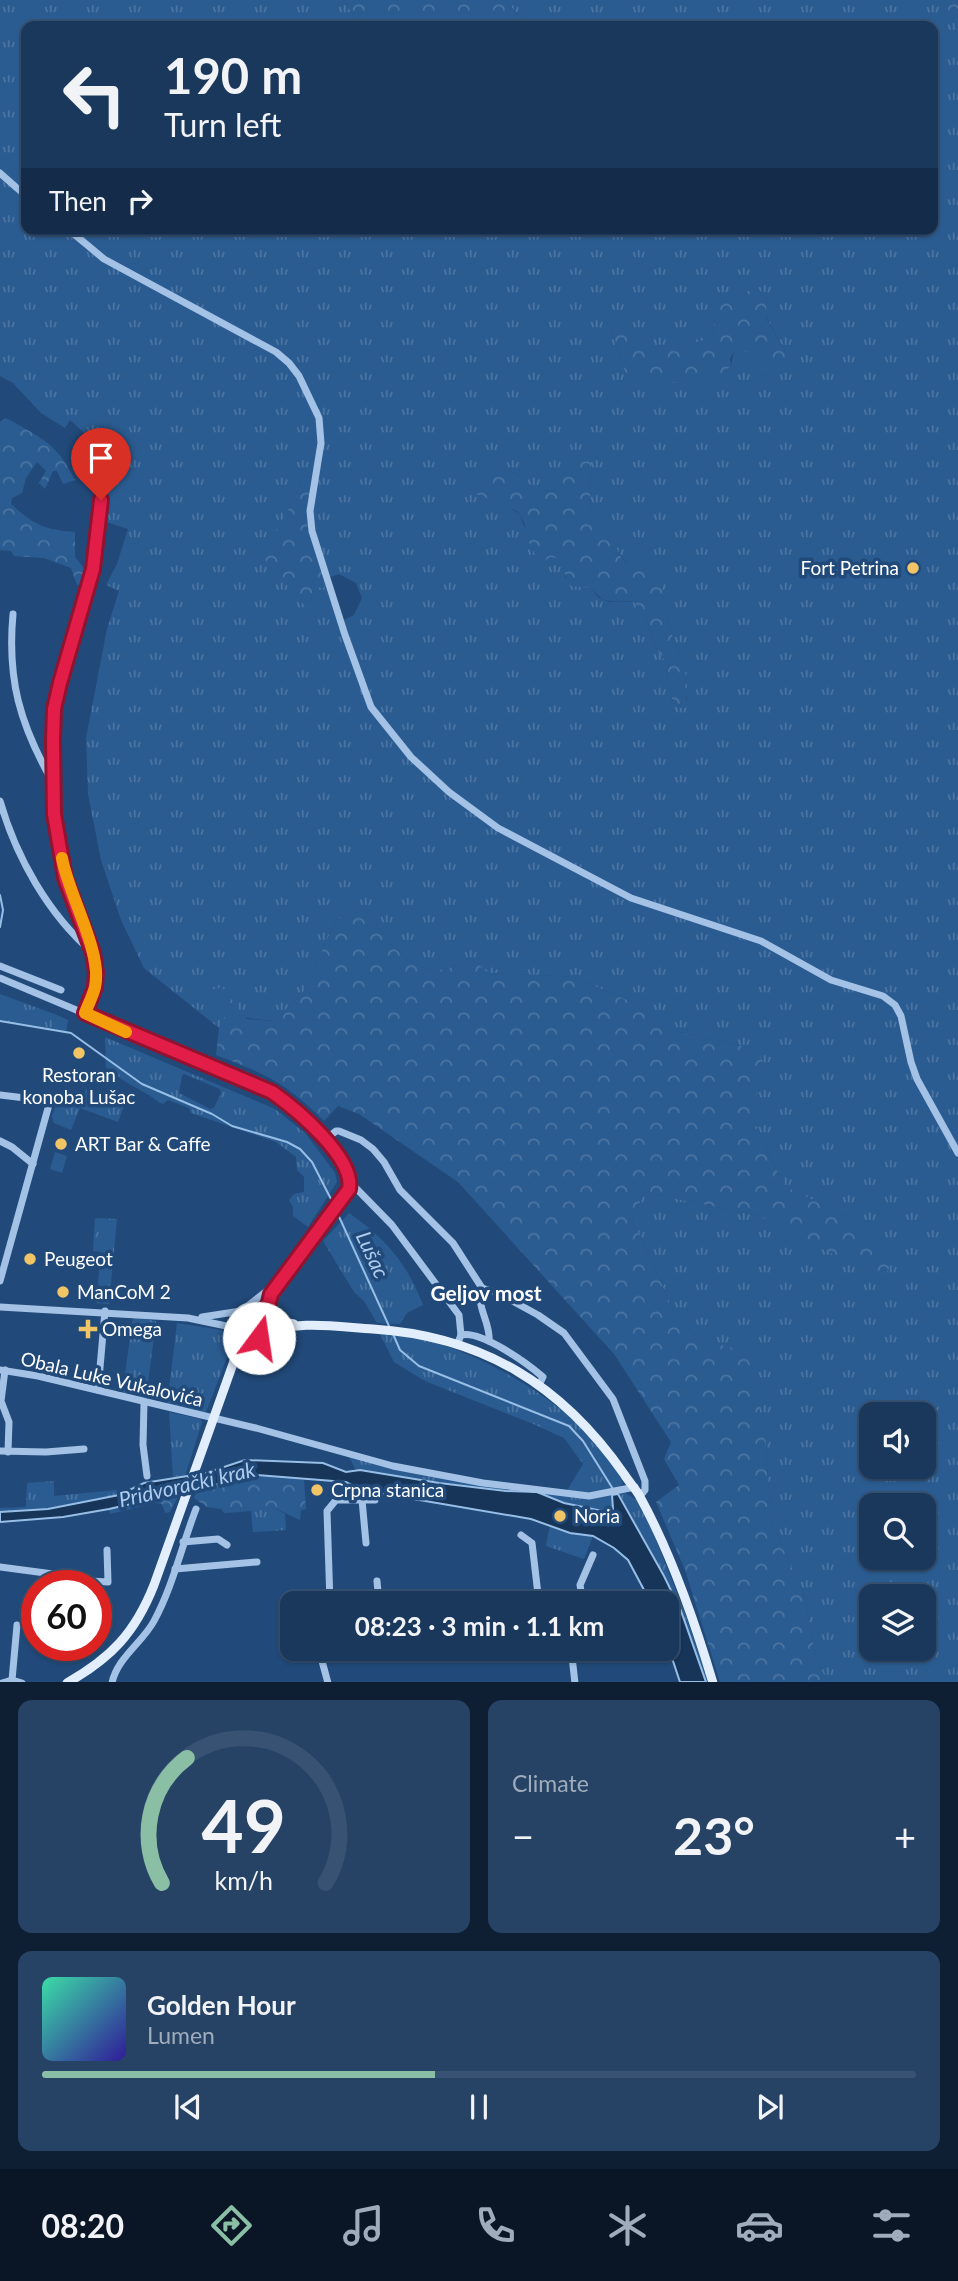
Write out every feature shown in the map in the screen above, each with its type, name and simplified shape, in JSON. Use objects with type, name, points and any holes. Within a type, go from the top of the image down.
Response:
[{"type":"main road","points":[[234,1361],[236,1318],[243,1310],[256,1308],[266,1317],[302,1326]]},
{"type":"main road","points":[[237,1330],[245,1338],[259,1337],[266,1330],[266,1317]]},
{"type":"main road","points":[[67,1682],[102,1660],[134,1626],[154,1586],[234,1361],[244,1347],[259,1337],[278,1329],[302,1326],[378,1329],[459,1340],[510,1366],[561,1402],[587,1426],[637,1492],[671,1563],[713,1682]]},
{"type":"street","points":[[0,173],[21,192]]},
{"type":"street","points":[[75,235],[104,258],[276,352],[299,376],[319,418],[321,429],[310,511],[317,550],[371,707],[411,757],[449,792],[498,828],[631,898],[761,941],[831,980],[883,996],[895,1005],[901,1016],[917,1079],[958,1153]]},
{"type":"street","points":[[85,1013],[95,987],[96,972],[93,953],[65,878],[54,814],[54,709],[93,569],[105,482]]},
{"type":"street","points":[[13,614],[11,640],[15,691],[30,741],[52,781]]},
{"type":"street","points":[[0,801],[15,844],[40,889],[68,927],[93,953]]},
{"type":"street","points":[[0,966],[61,990]]},
{"type":"street","points":[[0,978],[272,1092],[291,1106],[325,1140],[348,1172],[351,1182],[392,1225],[459,1315],[459,1340]]},
{"type":"street","points":[[0,1095],[50,1101],[0,1276]]},
{"type":"street","points":[[325,1140],[336,1131],[361,1140],[384,1162],[400,1190],[453,1243],[482,1289],[498,1293],[564,1333],[614,1399],[645,1481],[645,1490],[637,1492]]},
{"type":"street","points":[[0,1141],[33,1164]]},
{"type":"street","points":[[266,1317],[270,1295],[340,1202],[351,1182]]},
{"type":"street","points":[[0,1307],[105,1311],[188,1318],[216,1316],[243,1310],[281,1279]]},
{"type":"street","points":[[482,1289],[480,1298],[489,1329],[489,1341]]},
{"type":"street","points":[[98,1390],[105,1311]]},
{"type":"street","points":[[188,1318],[237,1330]]},
{"type":"street","points":[[459,1340],[468,1333],[489,1341],[530,1366],[542,1377],[539,1385]]},
{"type":"street","name":"Obala Luke Vukalovića","points":[[84,1449],[4,1452],[9,1422],[1,1401],[3,1370],[256,1428],[393,1466],[483,1483],[589,1496],[620,1491],[637,1492]]},
{"type":"street","points":[[144,1403],[143,1445],[147,1476]]},
{"type":"street","points":[[330,1591],[327,1511],[336,1500],[375,1500]]},
{"type":"street","points":[[362,1500],[366,1543]]},
{"type":"street","points":[[112,1682],[117,1669],[154,1622],[195,1509]]},
{"type":"street","points":[[521,1535],[532,1543],[538,1591]]},
{"type":"street","points":[[183,1542],[218,1539],[227,1545]]},
{"type":"street","points":[[0,1567],[53,1574],[72,1580],[106,1582],[109,1581],[107,1550]]},
{"type":"street","points":[[581,1591],[580,1586],[593,1555]]},
{"type":"street","points":[[175,1569],[257,1562]]},
{"type":"street","points":[[377,1581],[378,1591]]},
{"type":"street","points":[[12,1681],[17,1625]]},
{"type":"street","points":[[322,1661],[328,1682]]},
{"type":"street","points":[[573,1661],[575,1682]]},
{"type":"street","points":[[2,1682],[22,1682]]},
{"type":"green space","points":[[0,0],[343,0],[358,21],[21,21],[21,191],[0,172]]},
{"type":"green space","points":[[343,0],[505,0],[524,21],[358,21]]},
{"type":"green space","points":[[505,0],[946,0],[944,2],[958,30],[958,1151],[918,1079],[896,1005],[831,979],[761,940],[631,897],[498,827],[450,792],[412,756],[372,707],[342,621],[354,615],[362,598],[356,583],[339,574],[327,578],[311,511],[322,429],[290,363],[105,258],[76,235],[938,235],[938,21],[524,21]],"holes":[[[752,288],[767,294],[766,317],[787,354],[734,350],[731,366],[714,377],[700,381],[653,381],[626,374],[611,331],[656,348],[696,343],[713,335],[713,309]],[[581,462],[591,463],[590,524],[599,525],[609,533],[628,563],[631,560],[662,574],[662,595],[673,638],[684,664],[687,701],[672,701],[668,679],[669,666],[654,645],[647,620],[634,602],[609,602],[598,597],[592,588],[565,577],[564,568],[556,557],[550,557],[524,526],[520,515],[509,507],[491,502],[483,494],[495,469],[506,469],[520,476],[536,490],[559,491],[561,484],[555,478]]]},
{"type":"green space","points":[[958,0],[958,30],[944,2]]},
{"type":"green space","points":[[0,174],[21,193],[21,235],[74,235],[104,259],[275,353],[298,377],[320,430],[315,473],[305,473],[290,507],[313,609],[311,596],[314,587],[326,580],[370,708],[411,758],[497,828],[630,899],[760,942],[831,980],[883,997],[894,1006],[900,1017],[910,1062],[958,1155],[958,1682],[827,1682],[816,1658],[804,1595],[771,1521],[766,1448],[699,1340],[671,1305],[632,1219],[645,1192],[759,1216],[884,1280],[860,1223],[784,1186],[748,1108],[766,1079],[742,1046],[669,1030],[638,1005],[574,977],[491,973],[470,958],[450,968],[435,970],[422,967],[398,951],[362,905],[336,920],[302,995],[273,1021],[225,1015],[219,1028],[144,968],[121,920],[101,860],[88,794],[86,738],[107,629],[119,591],[106,585],[117,564],[128,529],[103,521],[112,466],[102,449],[70,420],[65,428],[41,413],[13,383],[0,376]]},
{"type":"green space","points":[[752,288],[767,294],[766,318],[787,354],[782,367],[772,374],[751,354],[740,350],[734,351],[730,359],[731,366],[706,381],[651,382],[626,374],[611,331],[612,325],[620,320],[656,348],[669,344],[698,342],[713,335],[715,316],[712,309]]},
{"type":"green space","points":[[6,418],[38,436],[54,449],[75,480],[63,484],[57,471],[53,471],[45,489],[39,483],[46,471],[37,462],[26,478],[22,493],[12,498],[11,504],[40,525],[75,532],[75,557],[86,571],[82,587],[77,585],[71,568],[44,558],[14,556],[11,551],[0,550],[0,422]]},
{"type":"green space","points":[[581,462],[591,463],[590,523],[605,528],[610,533],[621,557],[627,563],[636,555],[662,574],[662,595],[673,638],[684,664],[686,708],[678,708],[672,699],[668,682],[669,666],[654,645],[647,620],[634,602],[606,600],[592,588],[571,586],[556,558],[550,557],[543,562],[537,556],[530,544],[523,520],[516,511],[498,505],[482,495],[476,495],[474,488],[482,474],[495,468],[506,469],[520,476],[536,490],[558,491],[560,484],[554,478]]},
{"type":"green space","points":[[305,473],[315,473],[309,511],[326,580],[324,588],[314,587],[311,596],[313,609],[310,612],[261,555],[290,507]]},
{"type":"green space","points":[[362,905],[398,951],[422,967],[435,970],[450,968],[470,958],[491,973],[574,977],[638,1005],[669,1030],[742,1046],[762,1059],[766,1079],[748,1108],[784,1186],[860,1223],[891,1264],[883,1280],[759,1216],[645,1192],[632,1219],[671,1305],[699,1340],[750,1352],[766,1448],[771,1521],[804,1595],[816,1658],[827,1682],[720,1682],[685,1570],[656,1502],[679,1485],[664,1459],[671,1442],[614,1354],[458,1182],[359,1114],[338,1106],[324,1121],[286,1088],[249,1068],[216,1055],[219,1028],[225,1015],[211,990],[222,987],[247,1019],[273,1021],[302,995],[336,920]]},
{"type":"green space","points":[[0,994],[57,1015],[52,1030],[0,1021]]},
{"type":"green space","points":[[57,1015],[68,1020],[66,1032],[52,1030]]},
{"type":"green space","points":[[105,1037],[275,1109],[306,1134],[335,1173],[337,1182],[308,1227],[293,1216],[293,1207],[289,1200],[294,1194],[304,1192],[304,1177],[297,1170],[296,1157],[276,1142],[191,1113],[189,1108],[168,1100],[163,1104],[106,1067]],"holes":[[[184,1074],[220,1089],[221,1093],[214,1108],[210,1109],[179,1093]]]},
{"type":"green space","points":[[86,1089],[125,1103],[118,1122],[80,1108],[71,1130],[54,1123],[52,1116],[58,1100],[65,1098],[81,1105]]},
{"type":"green space","points":[[55,1152],[67,1156],[62,1173],[50,1169]]},
{"type":"green space","points":[[349,1213],[374,1232],[394,1253],[417,1290],[423,1305],[407,1313],[400,1324],[377,1323],[364,1301],[354,1292],[323,1241]]},
{"type":"green space","points":[[95,1218],[117,1219],[109,1304],[96,1303],[101,1252],[93,1251]]},
{"type":"green space","points":[[133,1317],[156,1321],[146,1399],[122,1395]]},
{"type":"green space","points":[[177,1323],[221,1330],[230,1335],[231,1347],[206,1412],[202,1414],[167,1405]]},
{"type":"green space","points":[[380,1334],[418,1338],[444,1345],[474,1357],[536,1391],[590,1435],[610,1459],[623,1483],[604,1493],[566,1492],[583,1464],[564,1438],[425,1381],[394,1362]]},
{"type":"green space","points":[[169,1412],[200,1419],[202,1422],[185,1476],[173,1477]]},
{"type":"green space","points":[[348,1455],[483,1484],[612,1495],[613,1509],[607,1512],[564,1503],[537,1492],[439,1483],[356,1470]]},
{"type":"green space","points":[[268,1475],[304,1480],[306,1509],[301,1510],[300,1520],[270,1506],[241,1507],[240,1512],[224,1513],[221,1509],[207,1507],[194,1498],[198,1488],[245,1476]]},
{"type":"green space","points":[[54,1481],[54,1496],[127,1489],[119,1495],[48,1509],[0,1512],[0,1508],[26,1507],[27,1483]]},
{"type":"green space","points":[[181,1491],[170,1512],[165,1513],[162,1504],[155,1503],[110,1514],[109,1509]]},
{"type":"green space","points":[[625,1493],[637,1500],[648,1520],[676,1591],[671,1591],[618,1494]]},
{"type":"green space","points":[[270,1506],[285,1514],[286,1530],[253,1532],[251,1511],[240,1512],[241,1507]]},
{"type":"green space","points":[[550,1525],[570,1533],[593,1536],[584,1559],[546,1546]]},
{"type":"green space","points":[[679,1598],[709,1682],[706,1682]]},
{"type":"water","name":"Pridvorački krak","points":[[245,1460],[323,1463],[346,1472],[360,1470],[439,1483],[537,1492],[564,1503],[607,1512],[613,1509],[612,1495],[618,1494],[671,1591],[645,1591],[628,1560],[593,1536],[570,1533],[531,1519],[361,1490],[346,1482],[257,1475],[109,1509],[63,1517],[0,1522],[0,1512],[48,1509],[119,1495],[144,1483],[206,1473]]},
{"type":"water","points":[[679,1607],[706,1682],[680,1682],[673,1661],[679,1661]]},
{"type":"waterway","name":"Lušac","points":[[0,895],[3,910],[0,927]]},
{"type":"waterway","name":"Lušac","points":[[0,1021],[71,1033],[142,1084],[212,1114],[232,1126],[287,1142],[300,1149],[312,1162],[334,1205]]},
{"type":"waterway","name":"Lušac","points":[[336,1210],[389,1326]]},
{"type":"waterway","name":"Lušac","points":[[393,1334],[400,1350],[419,1366],[569,1426],[583,1441],[613,1489]]},
{"type":"slow traffic","points":[[62,858],[65,878],[95,961],[95,987],[85,1013],[126,1032]]},
{"type":"place","name":"Fort Petrina","points":[[913,568]]},
{"type":"place","name":"Restoran konoba Lušac","points":[[79,1053]]},
{"type":"place","name":"ART Bar & Caffe","points":[[61,1144]]},
{"type":"place","name":"Peugeot","points":[[30,1259]]},
{"type":"place","name":"ManCoM 2","points":[[63,1292]]},
{"type":"place","name":"Omega","points":[[88,1329]]},
{"type":"place","name":"Crpna stanica","points":[[317,1490]]},
{"type":"place","name":"Noria","points":[[560,1516]]},
{"type":"district","name":"Geljov most","points":[[486,1294]]},
{"type":"route","points":[[101,500],[93,569],[60,683],[54,709],[53,741],[54,814],[65,878],[93,953],[96,972],[95,987],[85,1013],[272,1092],[311,1124],[348,1172],[351,1182],[349,1189],[271,1294],[267,1306],[266,1330],[259,1338]]}]
